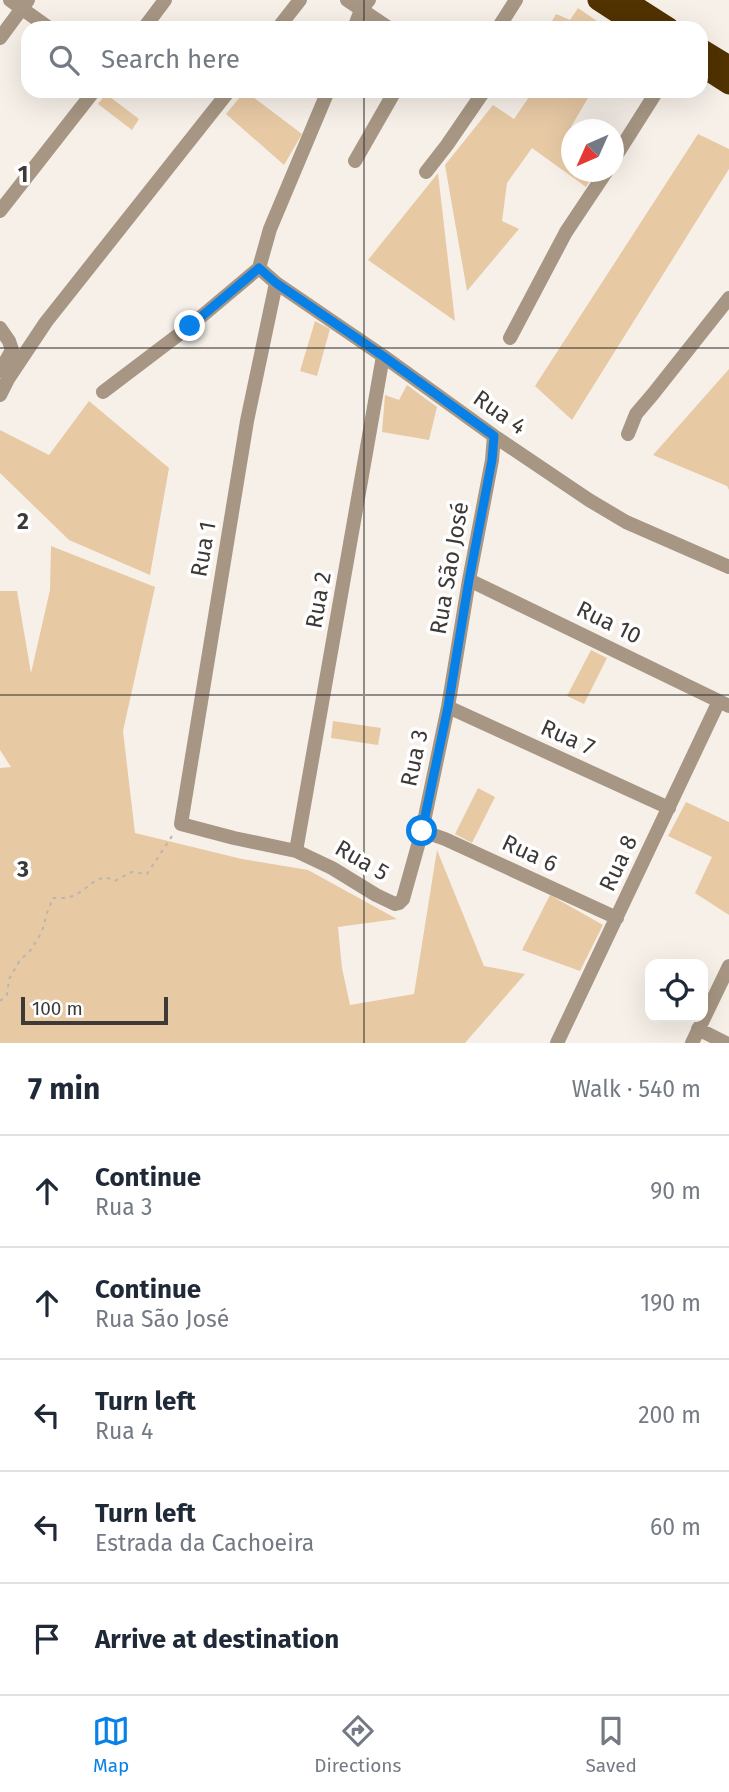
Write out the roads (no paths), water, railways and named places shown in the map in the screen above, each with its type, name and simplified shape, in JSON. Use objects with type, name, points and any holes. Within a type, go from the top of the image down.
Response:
[{"type":"highway","points":[[598,0],[631,21]]},
{"type":"highway","points":[[625,0],[658,21]]},
{"type":"highway","points":[[708,52],[729,66]]},
{"type":"highway","points":[[708,70],[729,84]]},
{"type":"street","points":[[150,21],[166,0]]},
{"type":"street","points":[[284,21],[300,0]]},
{"type":"street","points":[[348,0],[365,5],[382,21]]},
{"type":"street","points":[[502,21],[516,0]]},
{"type":"street","points":[[0,38],[20,3],[41,21]]},
{"type":"street","points":[[357,21],[365,5]]},
{"type":"street","points":[[0,211],[89,98]]},
{"type":"street","points":[[3,374],[223,98]]},
{"type":"street","points":[[103,392],[190,326],[259,268],[270,229],[325,98]]},
{"type":"street","points":[[355,161],[391,98]]},
{"type":"street","points":[[426,172],[479,98]]},
{"type":"street","points":[[624,143],[653,98]]},
{"type":"street","points":[[510,338],[566,232],[599,182]]},
{"type":"street","name":"Rua 4","points":[[259,268],[276,283],[579,494],[626,522],[729,567]]},
{"type":"street","name":"Rua 1","points":[[276,283],[247,421],[181,824],[296,851]]},
{"type":"street","points":[[628,434],[636,414],[729,299]]},
{"type":"street","points":[[0,328],[12,350],[3,374],[0,394]]},
{"type":"street","name":"Rua 2","points":[[296,851],[383,356]]},
{"type":"street","name":"Rua São José","points":[[448,707],[494,436]]},
{"type":"street","name":"Rua 10","points":[[469,580],[724,703]]},
{"type":"street","name":"Rua 8","points":[[557,1043],[669,808],[724,703]]},
{"type":"street","name":"Rua 7","points":[[448,707],[669,808]]},
{"type":"street","name":"Rua 3","points":[[403,899],[422,831],[448,707]]},
{"type":"street","name":"Rua 6","points":[[422,831],[446,839],[617,918]]},
{"type":"street","name":"Rua 5","points":[[296,851],[395,904],[403,899]]},
{"type":"street","points":[[726,1043],[695,1036],[729,966]]}]
